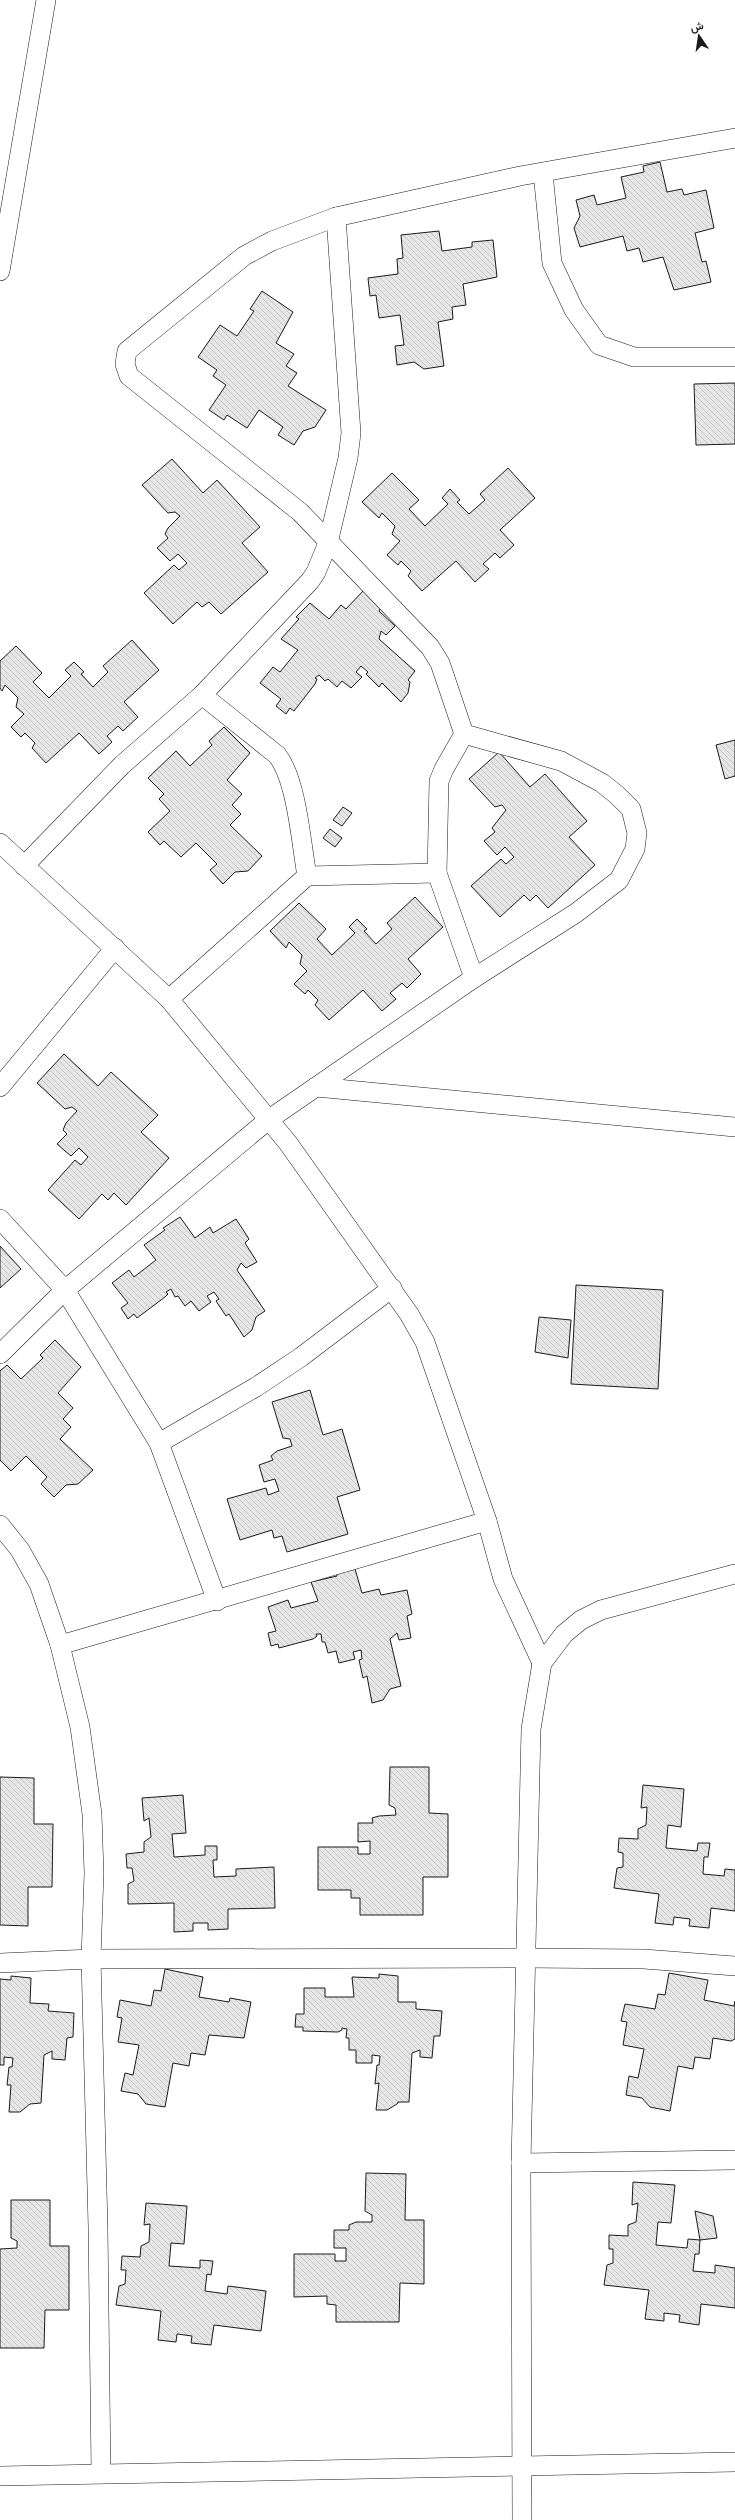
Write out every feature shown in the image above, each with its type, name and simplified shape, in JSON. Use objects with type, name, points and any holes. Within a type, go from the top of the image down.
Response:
[{"type":"street","points":[[0,271],[46,0]]},
{"type":"street","points":[[474,978],[437,873],[439,782],[444,769],[464,734],[436,654],[328,543],[300,512],[129,376],[125,358],[127,352],[244,256],[272,241],[336,216],[543,173],[735,138]]},
{"type":"street","points":[[543,173],[552,263],[574,310],[599,345],[634,357],[735,356]]},
{"type":"street","points":[[24,866],[122,765],[202,695],[310,581],[328,543],[348,458],[351,433],[336,216]]},
{"type":"street","points":[[202,695],[276,755],[283,763],[290,782],[307,876]]},
{"type":"street","points":[[0,1354],[65,1290],[268,1120],[474,978],[576,913],[619,880],[635,849],[637,833],[631,810],[602,783],[561,761],[464,734]]},
{"type":"street","points":[[0,843],[169,998],[288,1143],[392,1288],[425,1342],[487,1521],[503,1579],[542,1663]]},
{"type":"street","points":[[169,998],[307,876],[437,873]]},
{"type":"street","points":[[0,1087],[115,948]]},
{"type":"street","points":[[316,1087],[735,1127]]},
{"type":"street","points":[[0,1219],[65,1290],[159,1443],[217,1601]]},
{"type":"street","points":[[159,1443],[256,1387],[301,1357],[392,1288]]},
{"type":"street","points":[[60,1645],[217,1601],[487,1521]]},
{"type":"street","points":[[0,1525],[20,1550],[39,1584],[60,1645],[80,1728],[92,1814],[94,1873],[91,1958],[98,2227],[101,2473]]},
{"type":"street","points":[[522,2520],[521,2163],[531,1730],[542,1663],[564,1634],[581,1620],[601,1610],[735,1574]]},
{"type":"street","points":[[0,1963],[91,1958],[526,1958],[644,1959],[735,1966]]},
{"type":"street","points":[[521,2163],[735,2160]]},
{"type":"street","points":[[0,2476],[735,2462]]},
{"type":"building","points":[[660,162],[667,192],[682,189],[684,195],[706,190],[714,228],[695,233],[702,262],[706,261],[711,282],[674,290],[663,257],[643,262],[639,248],[627,251],[623,236],[580,247],[574,228],[580,216],[576,200],[594,195],[597,205],[626,198],[621,177],[644,172],[643,166]]},
{"type":"building","points":[[439,231],[442,251],[472,247],[472,242],[493,240],[497,277],[463,284],[466,305],[452,307],[453,319],[438,322],[444,366],[424,369],[414,362],[397,365],[395,346],[404,345],[400,315],[379,318],[376,295],[370,296],[368,278],[398,274],[397,259],[403,258],[401,235]]},
{"type":"building","points":[[262,291],[293,312],[276,343],[294,354],[286,366],[297,373],[288,386],[326,410],[315,427],[303,431],[294,445],[278,435],[283,427],[259,410],[247,428],[227,415],[224,420],[209,410],[226,385],[213,376],[217,370],[198,357],[220,325],[237,336],[254,311],[250,309]]},
{"type":"building","points":[[735,383],[735,444],[696,445],[694,384]]},
{"type":"building","points":[[172,459],[203,493],[217,480],[260,527],[242,543],[268,572],[221,614],[209,602],[202,607],[197,602],[173,624],[144,593],[174,565],[179,570],[187,563],[178,554],[170,561],[157,548],[168,538],[165,534],[168,528],[180,516],[175,512],[168,513],[142,485]]},
{"type":"building","points":[[508,468],[535,498],[500,530],[514,545],[500,558],[495,553],[483,564],[489,569],[475,582],[456,561],[422,591],[408,576],[411,571],[401,561],[398,565],[387,555],[400,541],[392,534],[395,526],[382,513],[379,518],[362,502],[392,473],[419,500],[409,509],[425,526],[448,504],[442,498],[450,489],[460,500],[457,502],[469,514],[485,500],[480,494]]},
{"type":"building","points":[[364,590],[382,606],[379,611],[395,626],[386,635],[381,631],[379,639],[415,671],[408,680],[410,682],[408,693],[401,702],[382,683],[379,687],[366,674],[368,672],[361,666],[356,672],[362,677],[351,688],[342,681],[337,687],[328,679],[325,681],[319,675],[315,678],[317,679],[315,684],[294,711],[290,708],[286,714],[276,706],[281,699],[260,683],[273,667],[280,672],[298,650],[281,639],[299,619],[296,617],[310,603],[329,619],[341,605],[346,609]]},
{"type":"building","points":[[132,640],[159,670],[124,702],[138,717],[123,731],[118,726],[107,736],[112,742],[99,754],[79,733],[46,763],[32,748],[35,743],[25,733],[21,737],[11,727],[24,714],[16,707],[18,698],[5,685],[2,691],[0,688],[0,661],[16,646],[42,673],[33,682],[49,698],[71,676],[65,670],[74,662],[84,672],[81,674],[93,687],[108,672],[103,666]]},
{"type":"building","points":[[224,727],[250,753],[227,780],[242,794],[232,805],[241,814],[230,825],[262,856],[248,871],[235,872],[223,884],[210,870],[217,864],[196,843],[181,857],[164,841],[160,845],[148,832],[170,811],[159,799],[164,794],[148,778],[176,751],[190,766],[212,745],[209,741]]},
{"type":"building","points":[[735,740],[735,776],[725,779],[716,745]]},
{"type":"building","points":[[499,752],[530,787],[545,774],[587,821],[569,837],[595,865],[548,908],[536,895],[530,901],[524,895],[500,917],[471,886],[501,859],[506,864],[514,857],[505,847],[497,855],[484,841],[495,832],[492,828],[506,810],[502,805],[495,807],[469,779]]},
{"type":"building","points":[[343,807],[352,813],[342,826],[333,820]]},
{"type":"building","points":[[330,829],[342,838],[335,847],[323,838]]},
{"type":"building","points":[[415,897],[443,927],[408,959],[421,974],[407,988],[402,983],[390,993],[396,999],[382,1011],[363,990],[329,1020],[315,1005],[318,1000],[308,990],[305,994],[294,984],[307,971],[300,964],[302,955],[289,942],[286,948],[270,931],[299,903],[326,929],[317,939],[332,955],[355,933],[349,927],[357,919],[367,929],[364,931],[376,944],[392,929],[387,923]]},
{"type":"building","points":[[64,1054],[98,1086],[111,1072],[158,1115],[141,1132],[169,1158],[126,1205],[114,1193],[108,1200],[102,1194],[79,1219],[48,1190],[75,1160],[81,1165],[88,1157],[79,1148],[71,1156],[57,1144],[67,1134],[63,1130],[66,1123],[77,1111],[72,1107],[65,1109],[37,1083]]},
{"type":"building","points":[[180,1217],[195,1238],[210,1227],[213,1233],[236,1219],[249,1239],[245,1243],[257,1262],[246,1268],[241,1263],[237,1270],[265,1311],[256,1317],[252,1330],[244,1337],[229,1314],[226,1316],[216,1301],[219,1299],[214,1292],[207,1296],[211,1302],[199,1311],[191,1301],[185,1306],[178,1296],[175,1297],[171,1289],[166,1292],[168,1294],[165,1297],[137,1318],[134,1314],[128,1319],[121,1308],[128,1303],[112,1283],[129,1270],[134,1277],[156,1260],[144,1245],[165,1230],[163,1228]]},
{"type":"building","points":[[0,1246],[21,1269],[0,1288]]},
{"type":"building","points":[[576,1285],[663,1290],[658,1389],[571,1384]]},
{"type":"building","points":[[539,1317],[571,1320],[568,1358],[535,1352]]},
{"type":"building","points":[[55,1340],[81,1367],[58,1393],[73,1408],[63,1419],[71,1427],[60,1439],[93,1470],[78,1484],[66,1485],[54,1497],[41,1484],[47,1477],[26,1456],[11,1471],[0,1460],[0,1371],[7,1365],[21,1379],[43,1358],[40,1355]]},
{"type":"building","points":[[310,1390],[323,1435],[342,1429],[360,1490],[337,1497],[348,1534],[287,1552],[282,1536],[274,1538],[272,1530],[240,1540],[227,1499],[266,1488],[268,1495],[279,1491],[275,1479],[264,1482],[259,1465],[273,1460],[271,1456],[277,1451],[292,1446],[290,1439],[283,1438],[272,1402]]},
{"type":"building","points":[[355,1569],[362,1593],[379,1589],[381,1595],[407,1590],[412,1614],[407,1616],[411,1638],[399,1640],[397,1633],[390,1639],[401,1686],[390,1689],[383,1700],[372,1703],[367,1676],[363,1678],[359,1660],[362,1659],[361,1650],[353,1652],[355,1659],[339,1663],[336,1651],[328,1653],[325,1642],[322,1642],[321,1634],[316,1634],[317,1636],[313,1639],[279,1648],[278,1644],[271,1646],[268,1633],[276,1631],[268,1607],[288,1600],[291,1608],[318,1601],[311,1582],[337,1576],[336,1573]]},
{"type":"building","points":[[390,1767],[429,1767],[429,1813],[448,1814],[448,1877],[423,1877],[423,1915],[360,1915],[360,1898],[351,1898],[351,1890],[318,1890],[318,1847],[358,1847],[358,1854],[370,1854],[370,1841],[358,1842],[358,1823],[373,1823],[372,1818],[396,1815],[395,1808],[389,1805]]},
{"type":"building","points":[[0,1777],[34,1778],[34,1824],[53,1824],[52,1887],[28,1887],[28,1926],[0,1925]]},
{"type":"building","points":[[643,1785],[684,1789],[681,1827],[668,1825],[666,1848],[697,1851],[698,1843],[710,1843],[708,1857],[704,1857],[703,1874],[724,1876],[725,1869],[735,1870],[735,1911],[711,1908],[709,1928],[689,1926],[690,1919],[674,1917],[673,1925],[655,1923],[659,1894],[614,1888],[617,1868],[623,1867],[623,1853],[618,1852],[619,1838],[638,1839],[638,1829],[646,1825],[647,1807],[641,1808]]},
{"type":"building","points":[[183,1795],[186,1833],[172,1834],[174,1857],[205,1855],[205,1846],[217,1846],[217,1860],[213,1860],[214,1877],[236,1876],[236,1869],[274,1867],[275,1908],[228,1909],[228,1929],[208,1930],[208,1923],[193,1923],[193,1931],[174,1932],[174,1903],[128,1904],[128,1884],[134,1881],[132,1868],[127,1868],[126,1854],[144,1852],[144,1842],[151,1837],[149,1818],[144,1821],[142,1798]]},
{"type":"building","points":[[165,1969],[203,1977],[199,1997],[229,2002],[230,1998],[251,2002],[244,2038],[209,2035],[205,2055],[191,2053],[189,2066],[173,2063],[165,2107],[146,2104],[138,2094],[121,2091],[125,2073],[133,2075],[139,2045],[118,2042],[122,2018],[117,2017],[120,2000],[151,2006],[154,1990],[161,1991]]},
{"type":"building","points":[[669,1973],[708,1980],[704,2000],[734,2006],[735,2001],[735,2039],[731,2041],[713,2038],[710,2059],[695,2057],[693,2069],[678,2066],[670,2111],[650,2107],[642,2098],[626,2095],[629,2076],[638,2078],[644,2049],[623,2045],[627,2022],[621,2021],[625,2004],[655,2009],[658,1994],[665,1995]]},
{"type":"building","points":[[379,1974],[398,1976],[398,2002],[416,2002],[416,2009],[442,2011],[440,2036],[434,2036],[432,2058],[420,2057],[420,2050],[412,2053],[409,2102],[398,2102],[387,2110],[376,2110],[379,2083],[375,2084],[377,2065],[379,2065],[380,2056],[372,2055],[372,2063],[356,2063],[356,2050],[349,2050],[349,2038],[346,2038],[347,2029],[342,2028],[342,2030],[338,2032],[303,2031],[303,2027],[295,2027],[296,2014],[304,2014],[304,1988],[325,1988],[325,1997],[354,1997],[352,1977],[379,1978]]},
{"type":"building","points":[[11,1976],[31,1978],[30,2003],[49,2004],[48,2011],[74,2013],[73,2037],[67,2038],[65,2060],[52,2059],[52,2051],[44,2055],[41,2103],[30,2104],[20,2112],[9,2112],[11,2085],[7,2085],[9,2067],[12,2067],[13,2058],[4,2057],[4,2065],[0,2065],[0,1979],[11,1980]]},
{"type":"building","points":[[366,2173],[406,2174],[405,2220],[424,2220],[424,2284],[400,2283],[399,2322],[336,2322],[336,2305],[327,2304],[327,2296],[294,2297],[294,2254],[335,2254],[335,2261],[346,2261],[346,2248],[334,2248],[334,2230],[349,2230],[349,2225],[356,2222],[372,2222],[372,2215],[365,2211]]},
{"type":"building","points":[[633,2182],[675,2185],[671,2223],[658,2222],[656,2245],[687,2248],[688,2239],[700,2240],[699,2254],[695,2254],[693,2271],[715,2273],[715,2265],[735,2268],[735,2308],[701,2304],[699,2325],[679,2322],[680,2315],[664,2313],[664,2321],[645,2319],[649,2290],[604,2285],[607,2265],[613,2263],[613,2249],[609,2249],[609,2235],[628,2236],[628,2225],[636,2222],[638,2203],[632,2205]]},
{"type":"building","points":[[11,2200],[50,2200],[50,2246],[69,2246],[69,2310],[45,2310],[44,2348],[0,2348],[0,2249],[17,2248],[17,2241],[11,2238]]},
{"type":"building","points":[[146,2203],[187,2206],[184,2244],[171,2243],[169,2266],[200,2268],[200,2260],[213,2261],[211,2275],[207,2274],[205,2291],[227,2294],[228,2286],[266,2291],[261,2331],[214,2325],[211,2345],[191,2343],[192,2336],[177,2334],[176,2342],[158,2340],[161,2311],[116,2305],[119,2286],[125,2284],[126,2270],[121,2270],[122,2256],[140,2257],[141,2246],[149,2242],[150,2224],[144,2225]]},
{"type":"building","points":[[695,2211],[713,2216],[717,2238],[700,2240]]}]
